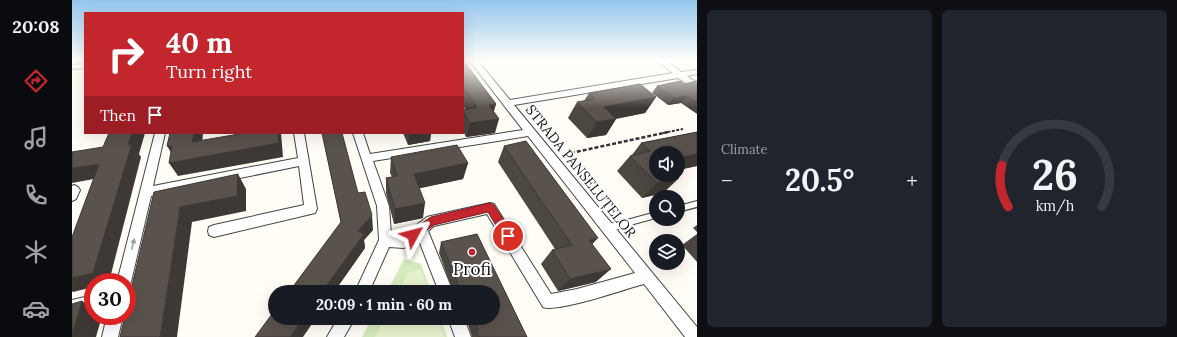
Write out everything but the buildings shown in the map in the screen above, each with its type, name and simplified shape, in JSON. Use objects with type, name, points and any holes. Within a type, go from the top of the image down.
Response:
[{"type":"street","name":"STRADA PANSELUȚELOR","points":[[486,76],[695,337]]},
{"type":"street","points":[[508,104],[676,76]]},
{"type":"street","points":[[681,76],[697,87]]},
{"type":"street","points":[[367,158],[531,132]]},
{"type":"street","points":[[126,273],[160,134]]},
{"type":"street","points":[[214,231],[311,209],[299,134]]},
{"type":"street","points":[[358,134],[383,206],[385,240],[365,285]]},
{"type":"street","points":[[145,192],[304,161]]},
{"type":"street","points":[[385,240],[404,242],[431,221],[490,208],[548,302],[577,296],[647,276]]},
{"type":"street","points":[[421,229],[443,285]]},
{"type":"street","points":[[72,307],[84,304]]},
{"type":"street","points":[[110,337],[113,325]]},
{"type":"street","points":[[335,337],[343,325]]},
{"type":"street","points":[[459,325],[463,337]]},
{"type":"lane","points":[[685,207],[697,204]]},
{"type":"lane","points":[[608,228],[649,217]]},
{"type":"path","points":[[571,153],[683,129]]},
{"type":"green space","points":[[404,259],[421,264],[428,285],[391,285]]},
{"type":"green space","points":[[421,270],[426,285],[402,285],[409,272]]},
{"type":"green space","points":[[368,325],[443,325],[447,337],[362,337]]},
{"type":"green space","points":[[381,325],[441,325],[445,337],[375,337]]},
{"type":"place","name":"Profi","points":[[472,252]]},
{"type":"route","points":[[413,235],[431,221],[490,208],[508,236]]}]
